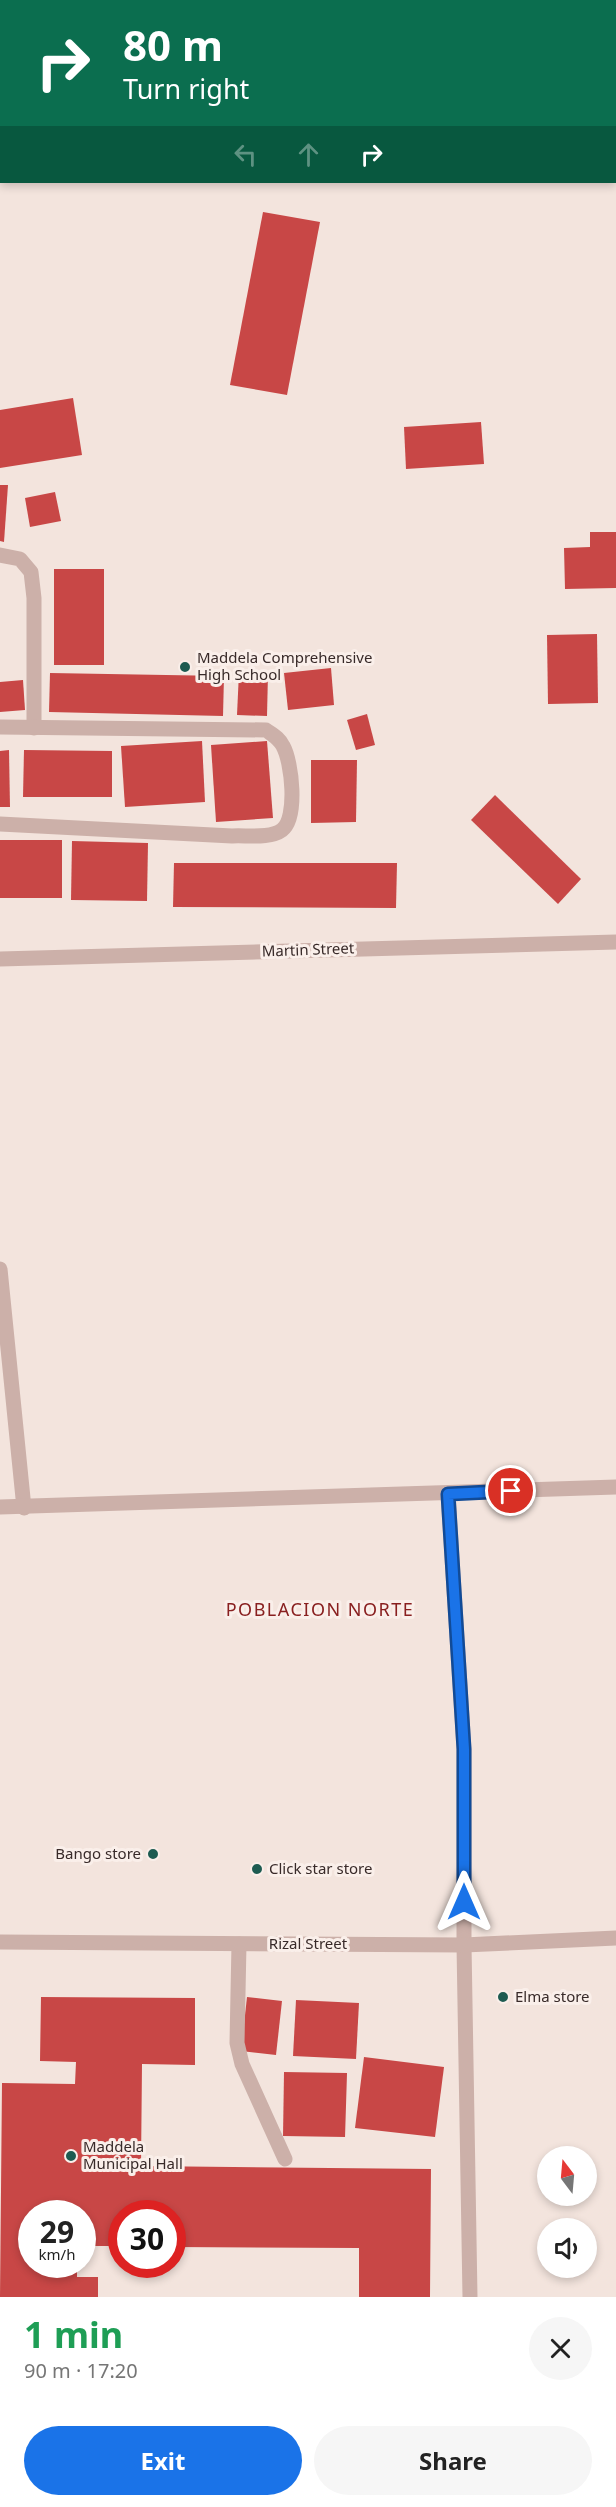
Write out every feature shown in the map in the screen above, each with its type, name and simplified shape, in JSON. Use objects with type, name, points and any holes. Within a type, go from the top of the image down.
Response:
[{"type":"street","points":[[0,555],[20,560],[31,572],[34,598],[34,728]]},
{"type":"street","points":[[0,727],[266,730],[277,737],[288,759],[292,810],[291,821],[281,831],[268,835],[232,836],[0,824]]},
{"type":"street","name":"Martin Street","points":[[0,959],[616,942]]},
{"type":"street","points":[[0,1269],[24,1508]]},
{"type":"street","points":[[0,1507],[616,1487]]},
{"type":"street","points":[[448,1494],[464,1749],[464,1945],[471,2297]]},
{"type":"street","name":"Rizal Street","points":[[0,1942],[464,1945],[616,1938]]},
{"type":"street","points":[[239,1944],[237,2043],[242,2064],[285,2159]]},
{"type":"building","points":[[263,212],[320,222],[287,395],[230,385]]},
{"type":"building","points":[[73,398],[82,455],[0,468],[0,410]]},
{"type":"building","points":[[481,422],[484,464],[406,469],[404,427]]},
{"type":"building","points":[[0,485],[8,485],[4,542],[0,541]]},
{"type":"building","points":[[55,492],[61,521],[30,527],[25,498]]},
{"type":"building","points":[[590,532],[616,532],[616,588],[565,589],[564,548],[590,547]]},
{"type":"building","points":[[54,569],[104,569],[104,665],[54,665]]},
{"type":"building","points":[[597,634],[598,703],[548,704],[547,635]]},
{"type":"building","points":[[331,668],[334,705],[288,710],[284,673]]},
{"type":"building","points":[[239,672],[268,673],[267,716],[237,715]]},
{"type":"building","points":[[50,673],[224,676],[223,716],[49,712]]},
{"type":"building","points":[[23,680],[25,710],[0,712],[0,682]]},
{"type":"building","points":[[367,714],[375,745],[356,750],[347,720]]},
{"type":"building","points":[[202,741],[205,802],[125,807],[121,746]]},
{"type":"building","points":[[267,741],[273,818],[216,822],[211,745]]},
{"type":"building","points":[[9,750],[10,807],[0,807],[0,751]]},
{"type":"building","points":[[24,750],[112,751],[112,797],[23,797]]},
{"type":"building","points":[[311,760],[357,760],[356,822],[311,823]]},
{"type":"building","points":[[495,795],[581,879],[558,904],[471,820]]},
{"type":"building","points":[[0,840],[62,840],[62,898],[0,898]]},
{"type":"building","points":[[72,841],[148,843],[147,901],[71,900]]},
{"type":"building","points":[[174,863],[397,863],[396,908],[173,907]]},
{"type":"building","name":"Maddela Municipal Hall","points":[[41,1997],[195,1998],[195,2065],[142,2064],[141,2166],[431,2169],[430,2297],[359,2297],[359,2248],[186,2247],[186,2200],[108,2200],[108,2246],[96,2246],[96,2200],[18,2200],[18,2278],[98,2277],[98,2297],[0,2297],[2,2083],[75,2084],[76,2062],[40,2061]]},
{"type":"building","points":[[247,1997],[282,2001],[276,2055],[241,2051]]},
{"type":"building","points":[[296,2000],[359,2003],[356,2059],[293,2056]]},
{"type":"building","points":[[364,2057],[444,2067],[435,2137],[355,2128]]},
{"type":"building","points":[[284,2072],[347,2073],[345,2137],[283,2136]]},
{"type":"place","name":"Maddela Comprehensive High School","points":[[185,667]]},
{"type":"place","name":"Bango store","points":[[153,1854]]},
{"type":"place","name":"Click star store","points":[[257,1869]]},
{"type":"place","name":"Elma store","points":[[503,1997]]},
{"type":"place","name":"Maddela Municipal Hall","points":[[71,2156]]},
{"type":"district","name":"POBLACION NORTE","points":[[320,1610]]},
{"type":"route","points":[[464,1902],[464,1749],[448,1494],[511,1491]]}]
